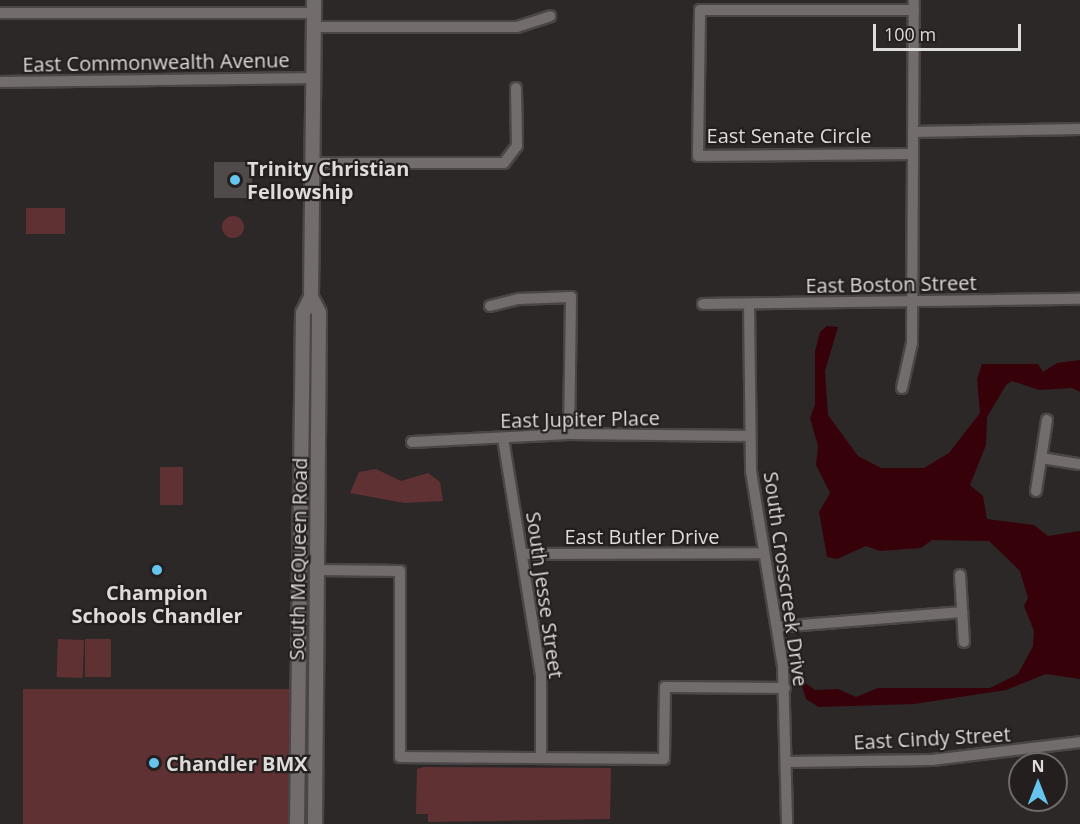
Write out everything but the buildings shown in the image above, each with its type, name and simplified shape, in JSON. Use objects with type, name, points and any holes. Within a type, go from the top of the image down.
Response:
[{"type":"main road","name":"South McQueen Road","points":[[297,824],[303,313],[311,297],[314,13]]},
{"type":"main road","name":"South McQueen Road","points":[[311,297],[319,313],[315,824]]},
{"type":"main road","points":[[301,570],[317,570]]},
{"type":"street","points":[[902,388],[909,366],[912,303],[914,5]]},
{"type":"street","name":"East Senate Circle","points":[[913,154],[698,156],[698,145],[700,10],[914,5]]},
{"type":"street","points":[[0,13],[314,13],[517,27],[550,16]]},
{"type":"street","name":"East Commonwealth Avenue","points":[[0,82],[313,78]]},
{"type":"street","points":[[313,164],[504,163],[513,156],[517,146],[516,88]]},
{"type":"street","points":[[913,132],[1080,129]]},
{"type":"street","points":[[490,306],[519,299],[571,297],[569,434]]},
{"type":"street","name":"East Boston Street","points":[[703,304],[1080,299]]},
{"type":"street","name":"South Crosscreek Drive","points":[[749,304],[750,436],[763,553],[777,627],[785,688],[787,824]]},
{"type":"street","points":[[1036,491],[1047,420]]},
{"type":"street","name":"East Jupiter Place","points":[[412,442],[569,434],[750,436]]},
{"type":"street","name":"South Jesse Street","points":[[503,438],[541,674],[541,758]]},
{"type":"street","points":[[1041,458],[1080,464]]},
{"type":"street","name":"East Butler Drive","points":[[522,554],[763,553]]},
{"type":"street","points":[[317,570],[400,571],[400,757],[664,759],[665,687],[785,688]]},
{"type":"street","points":[[960,575],[964,642]]},
{"type":"street","points":[[777,627],[962,612]]},
{"type":"street","name":"East Cindy Street","points":[[786,762],[932,760],[1080,742]]},
{"type":"shaded area","points":[[26,208],[65,208],[65,234],[26,234]]},
{"type":"shaded area","points":[[233,216],[241,219],[244,227],[241,235],[233,238],[225,235],[222,227],[225,219]]},
{"type":"shaded area","points":[[827,326],[838,327],[825,371],[828,415],[858,456],[881,468],[924,468],[949,453],[980,413],[977,379],[982,364],[1038,364],[1043,372],[1057,363],[1080,360],[1080,392],[1072,388],[1039,390],[1012,381],[1006,385],[987,417],[986,445],[970,485],[983,496],[987,519],[1034,525],[1048,536],[1080,531],[1080,679],[1046,674],[1006,690],[914,704],[819,707],[806,699],[800,679],[815,690],[838,689],[856,697],[878,688],[990,688],[1018,674],[1033,646],[1034,631],[1024,606],[1028,598],[1020,571],[989,541],[932,540],[921,548],[880,551],[866,546],[837,559],[827,557],[819,512],[830,493],[816,465],[818,446],[810,418],[815,405],[815,351],[820,332]]},
{"type":"shaded area","points":[[160,467],[183,467],[183,505],[160,505]]},
{"type":"shaded area","points":[[376,469],[401,481],[428,473],[440,482],[443,501],[405,503],[350,493],[359,472]]},
{"type":"shaded area","points":[[58,639],[84,640],[83,678],[57,677]]},
{"type":"shaded area","points":[[85,639],[111,639],[111,677],[85,677]]},
{"type":"shaded area","name":"Chandler BMX","points":[[23,689],[291,689],[291,824],[23,824]]},
{"type":"shaded area","points":[[424,767],[611,768],[610,819],[428,822],[428,814],[416,814],[417,769]]},
{"type":"place","name":"Trinity Christian Fellowship","points":[[235,180]]},
{"type":"place","name":"Champion Schools Chandler","points":[[157,570]]},
{"type":"place","name":"Chandler BMX","points":[[154,763]]}]
